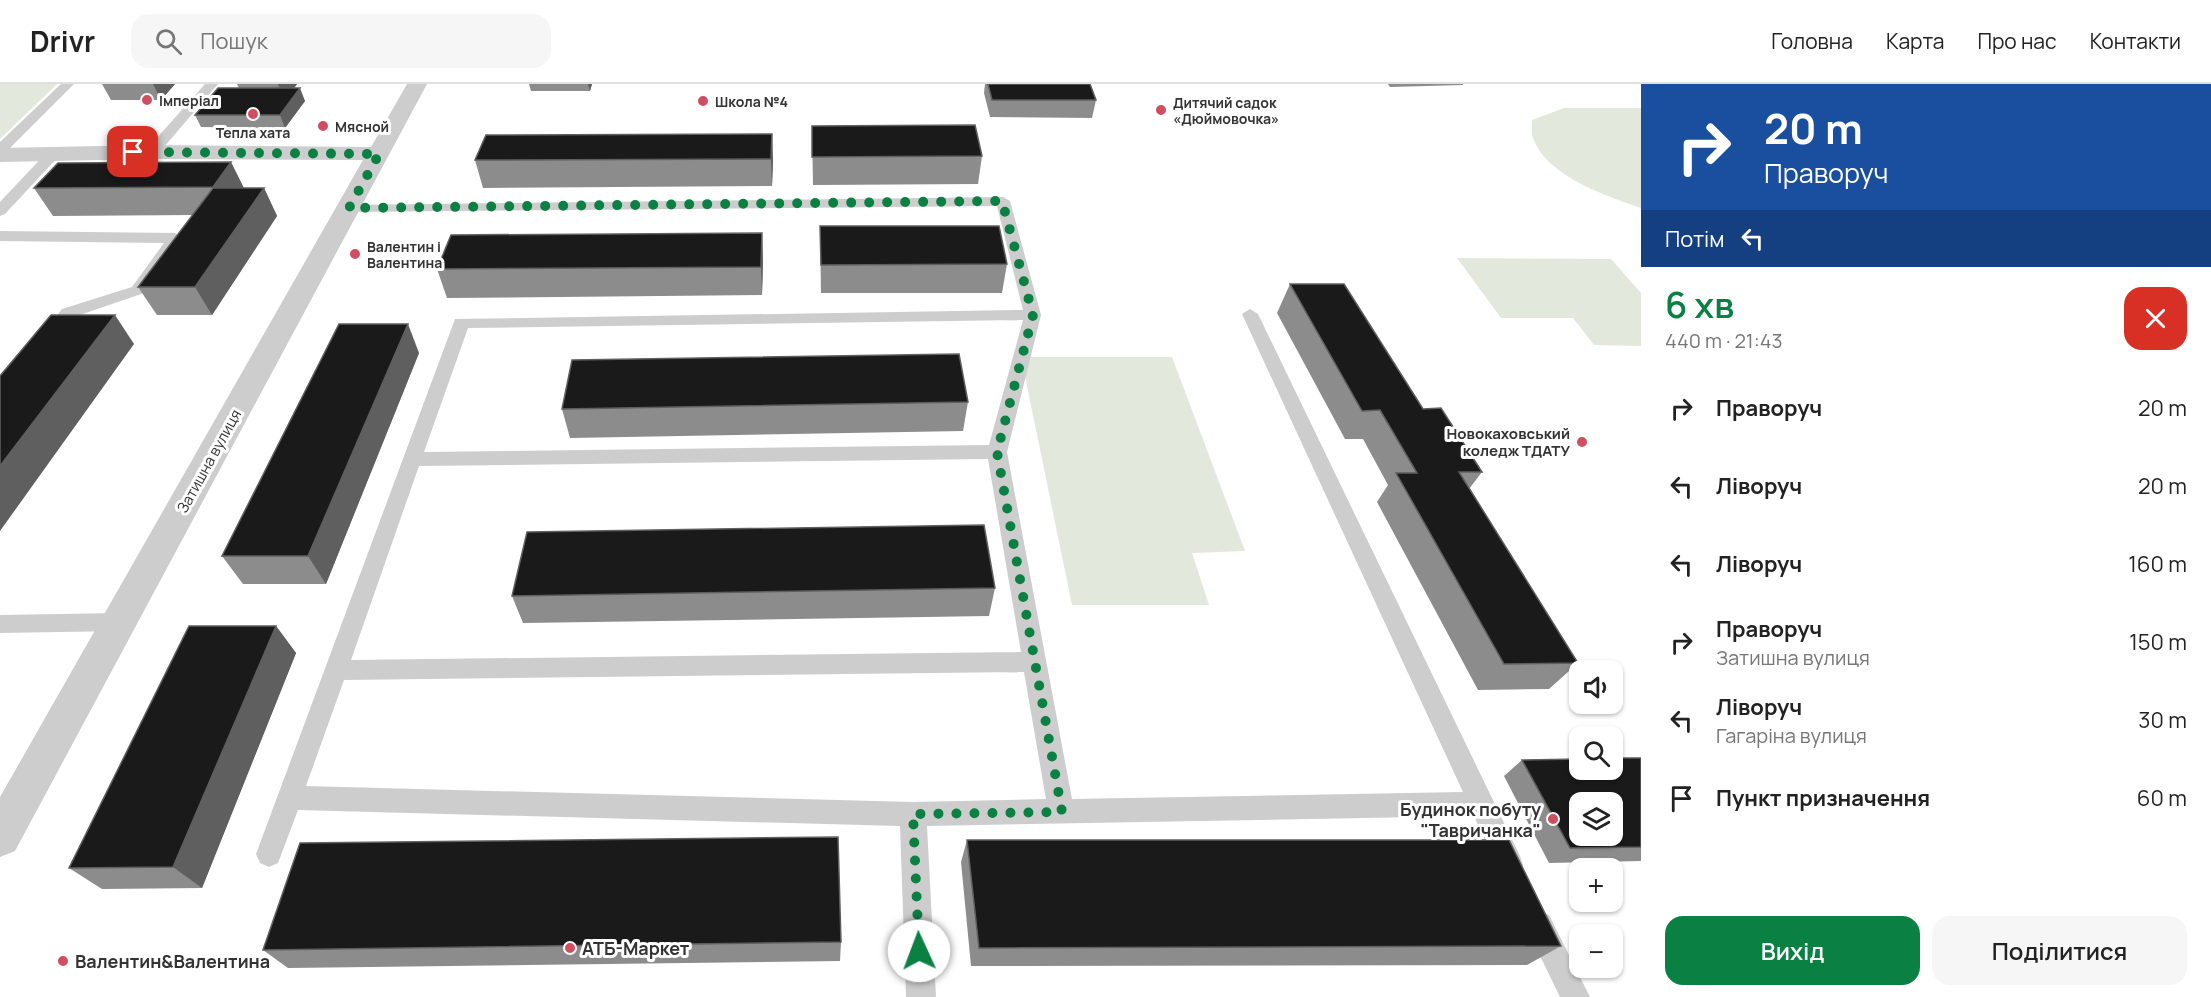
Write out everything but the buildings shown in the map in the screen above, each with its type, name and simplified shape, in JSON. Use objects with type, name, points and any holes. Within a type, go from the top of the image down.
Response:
[{"type":"street","name":"Затишна вулиця","points":[[0,837],[417,84]]},
{"type":"street","points":[[0,155],[152,152],[379,154]]},
{"type":"lane","points":[[0,150],[68,84]]},
{"type":"lane","points":[[152,152],[212,84]]},
{"type":"lane","points":[[0,211],[53,154]]},
{"type":"lane","points":[[349,208],[1002,201],[1033,315],[997,452],[1033,662],[1062,812]]},
{"type":"lane","points":[[0,236],[175,238],[138,290],[68,313],[41,347]]},
{"type":"lane","points":[[1250,314],[1480,804],[1575,997]]},
{"type":"lane","points":[[269,854],[461,323],[1033,315]]},
{"type":"lane","points":[[412,459],[997,452]]},
{"type":"lane","points":[[0,624],[120,622]]},
{"type":"lane","points":[[336,670],[1033,662]]},
{"type":"lane","points":[[290,798],[913,814],[1480,804]]},
{"type":"lane","points":[[913,814],[921,997]]},
{"type":"shaded area","points":[[0,84],[57,84],[0,139]]},
{"type":"shaded area","points":[[1564,108],[1641,108],[1641,208],[1580,183],[1551,164],[1540,152],[1532,136],[1532,120]]},
{"type":"shaded area","points":[[1457,258],[1611,259],[1641,293],[1641,346],[1594,345],[1573,318],[1501,318]]},
{"type":"shaded area","points":[[1021,357],[1172,357],[1245,551],[1192,553],[1209,605],[1072,605]]},
{"type":"place","name":"Імперіал","points":[[147,100]]},
{"type":"place","name":"Школа №4","points":[[703,101]]},
{"type":"place","name":"Дитячий садок «Дюймовочка»","points":[[1161,110]]},
{"type":"place","name":"Тепла хата","points":[[253,114]]},
{"type":"place","name":"Мясной","points":[[323,126]]},
{"type":"place","name":"Валентин і Валентина","points":[[355,254]]},
{"type":"place","name":"Новокаховський коледж ТДАТУ","points":[[1582,442]]},
{"type":"place","name":"Будинок побуту \"Тавричанка\"","points":[[1553,819]]},
{"type":"place","name":"АТБ-Маркет","points":[[570,948]]},
{"type":"place","name":"Валентин&Валентина","points":[[63,961]]},
{"type":"route","points":[[133,152],[379,154],[349,208],[1002,201],[1033,315],[997,452],[1033,662],[1062,812],[913,814],[919,951]]}]
